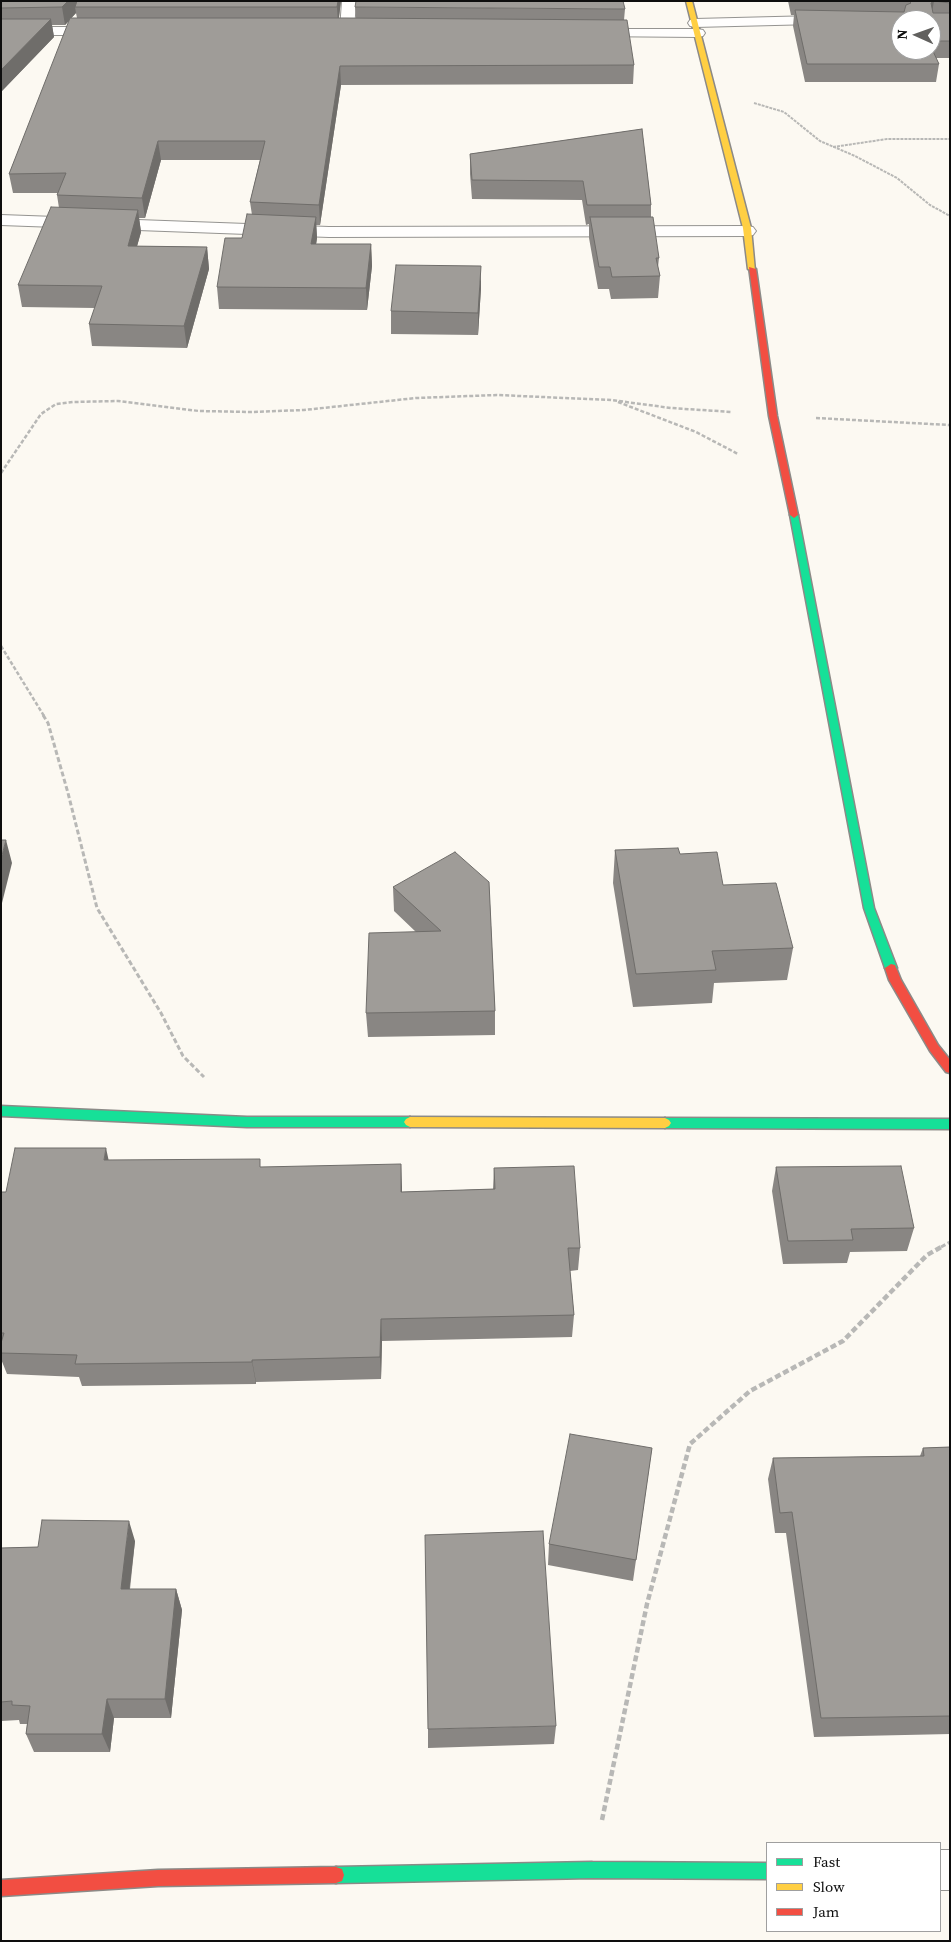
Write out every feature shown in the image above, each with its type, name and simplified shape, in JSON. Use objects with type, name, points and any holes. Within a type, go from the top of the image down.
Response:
[{"type":"street","points":[[350,1],[342,30],[366,30]]},
{"type":"street","points":[[689,1],[747,231],[773,416],[869,908],[895,980],[934,1048],[950,1069]]},
{"type":"street","points":[[580,33],[816,20],[891,23]]},
{"type":"street","points":[[1,31],[120,31]]},
{"type":"street","points":[[1,220],[329,232],[747,231]]},
{"type":"street","points":[[1,1111],[247,1122],[950,1124]]},
{"type":"street","points":[[1,1888],[158,1878],[592,1870],[766,1871]]},
{"type":"path","points":[[713,93],[784,112],[815,138],[897,178],[930,205],[950,216]]},
{"type":"path","points":[[832,147],[887,140],[950,139]]},
{"type":"path","points":[[1,473],[41,414],[56,404],[73,402],[118,401],[199,410],[251,412],[304,410],[416,398],[497,395],[612,400],[671,408],[773,416],[950,426]]},
{"type":"path","points":[[612,400],[696,432],[787,480]]},
{"type":"path","points":[[1,646],[48,723],[98,908],[161,1013],[183,1056],[247,1122]]},
{"type":"path","points":[[592,1870],[647,1604],[690,1444],[750,1392],[843,1342],[927,1256],[950,1242]]},
{"type":"building","points":[[1,1],[68,1],[62,7],[1,8]]},
{"type":"building","points":[[77,1],[338,1],[337,7],[75,7]]},
{"type":"building","points":[[356,1],[623,1],[625,9],[355,7]]},
{"type":"building","points":[[909,1],[934,1],[931,3],[932,10],[905,10],[906,5],[911,3]]},
{"type":"building","points":[[934,1],[950,1],[950,3]]},
{"type":"building","points":[[795,10],[891,12],[891,60],[937,60],[939,64],[807,64]]},
{"type":"building","points":[[941,13],[950,13],[950,41],[941,41]]},
{"type":"building","points":[[70,18],[627,20],[634,65],[340,66],[319,205],[250,202],[265,141],[158,141],[142,198],[57,195],[66,173],[9,174]]},
{"type":"building","points":[[1,19],[51,19],[1,70]]},
{"type":"building","points":[[642,129],[651,205],[587,205],[583,181],[472,180],[470,154]]},
{"type":"building","points":[[51,207],[138,210],[128,246],[207,247],[184,326],[89,324],[102,286],[18,285]]},
{"type":"building","points":[[247,214],[316,217],[311,244],[371,244],[366,288],[217,287],[225,238],[242,238]]},
{"type":"building","points":[[590,217],[653,217],[659,258],[656,258],[660,276],[612,277],[610,267],[599,267]]},
{"type":"building","points":[[396,265],[481,266],[478,313],[391,311]]},
{"type":"building","points":[[1,840],[6,840],[1,859]]},
{"type":"building","points":[[678,848],[680,854],[717,852],[723,885],[776,883],[793,948],[712,951],[716,970],[636,974],[615,850]]},
{"type":"building","points":[[455,852],[489,882],[495,1011],[366,1013],[369,933],[441,931],[393,887]]},
{"type":"building","points":[[15,1148],[106,1148],[104,1160],[260,1159],[260,1167],[401,1164],[401,1192],[495,1189],[494,1168],[574,1166],[580,1248],[568,1248],[574,1315],[381,1319],[380,1357],[252,1360],[252,1362],[75,1364],[77,1355],[1,1353],[4,1333],[1,1333],[1,1192],[6,1192]]},
{"type":"building","points":[[901,1166],[914,1228],[851,1229],[853,1240],[788,1241],[776,1167]]},
{"type":"building","points":[[570,1434],[652,1448],[636,1560],[549,1544]]},
{"type":"building","points":[[950,1447],[950,1716],[821,1718],[792,1512],[780,1513],[773,1458],[924,1456],[923,1448]]},
{"type":"building","points":[[42,1520],[129,1521],[121,1589],[176,1589],[165,1699],[107,1699],[102,1734],[26,1734],[30,1706],[12,1705],[12,1701],[1,1702],[1,1548],[38,1547]]},
{"type":"building","points":[[543,1531],[556,1726],[428,1729],[425,1535]]},
{"type":"traffic: fast","points":[[794,515],[869,908],[891,968]]},
{"type":"traffic: fast","points":[[1,1111],[247,1122],[410,1122]]},
{"type":"traffic: fast","points":[[665,1123],[950,1124]]},
{"type":"traffic: fast","points":[[336,1875],[592,1870],[766,1871]]},
{"type":"traffic: slow","points":[[689,1],[747,228],[752,269]]},
{"type":"traffic: slow","points":[[410,1122],[665,1123]]},
{"type":"traffic: jam","points":[[752,269],[773,416],[794,515]]},
{"type":"traffic: jam","points":[[891,968],[895,980],[934,1048],[950,1069]]},
{"type":"traffic: jam","points":[[1,1888],[158,1878],[336,1875]]}]
